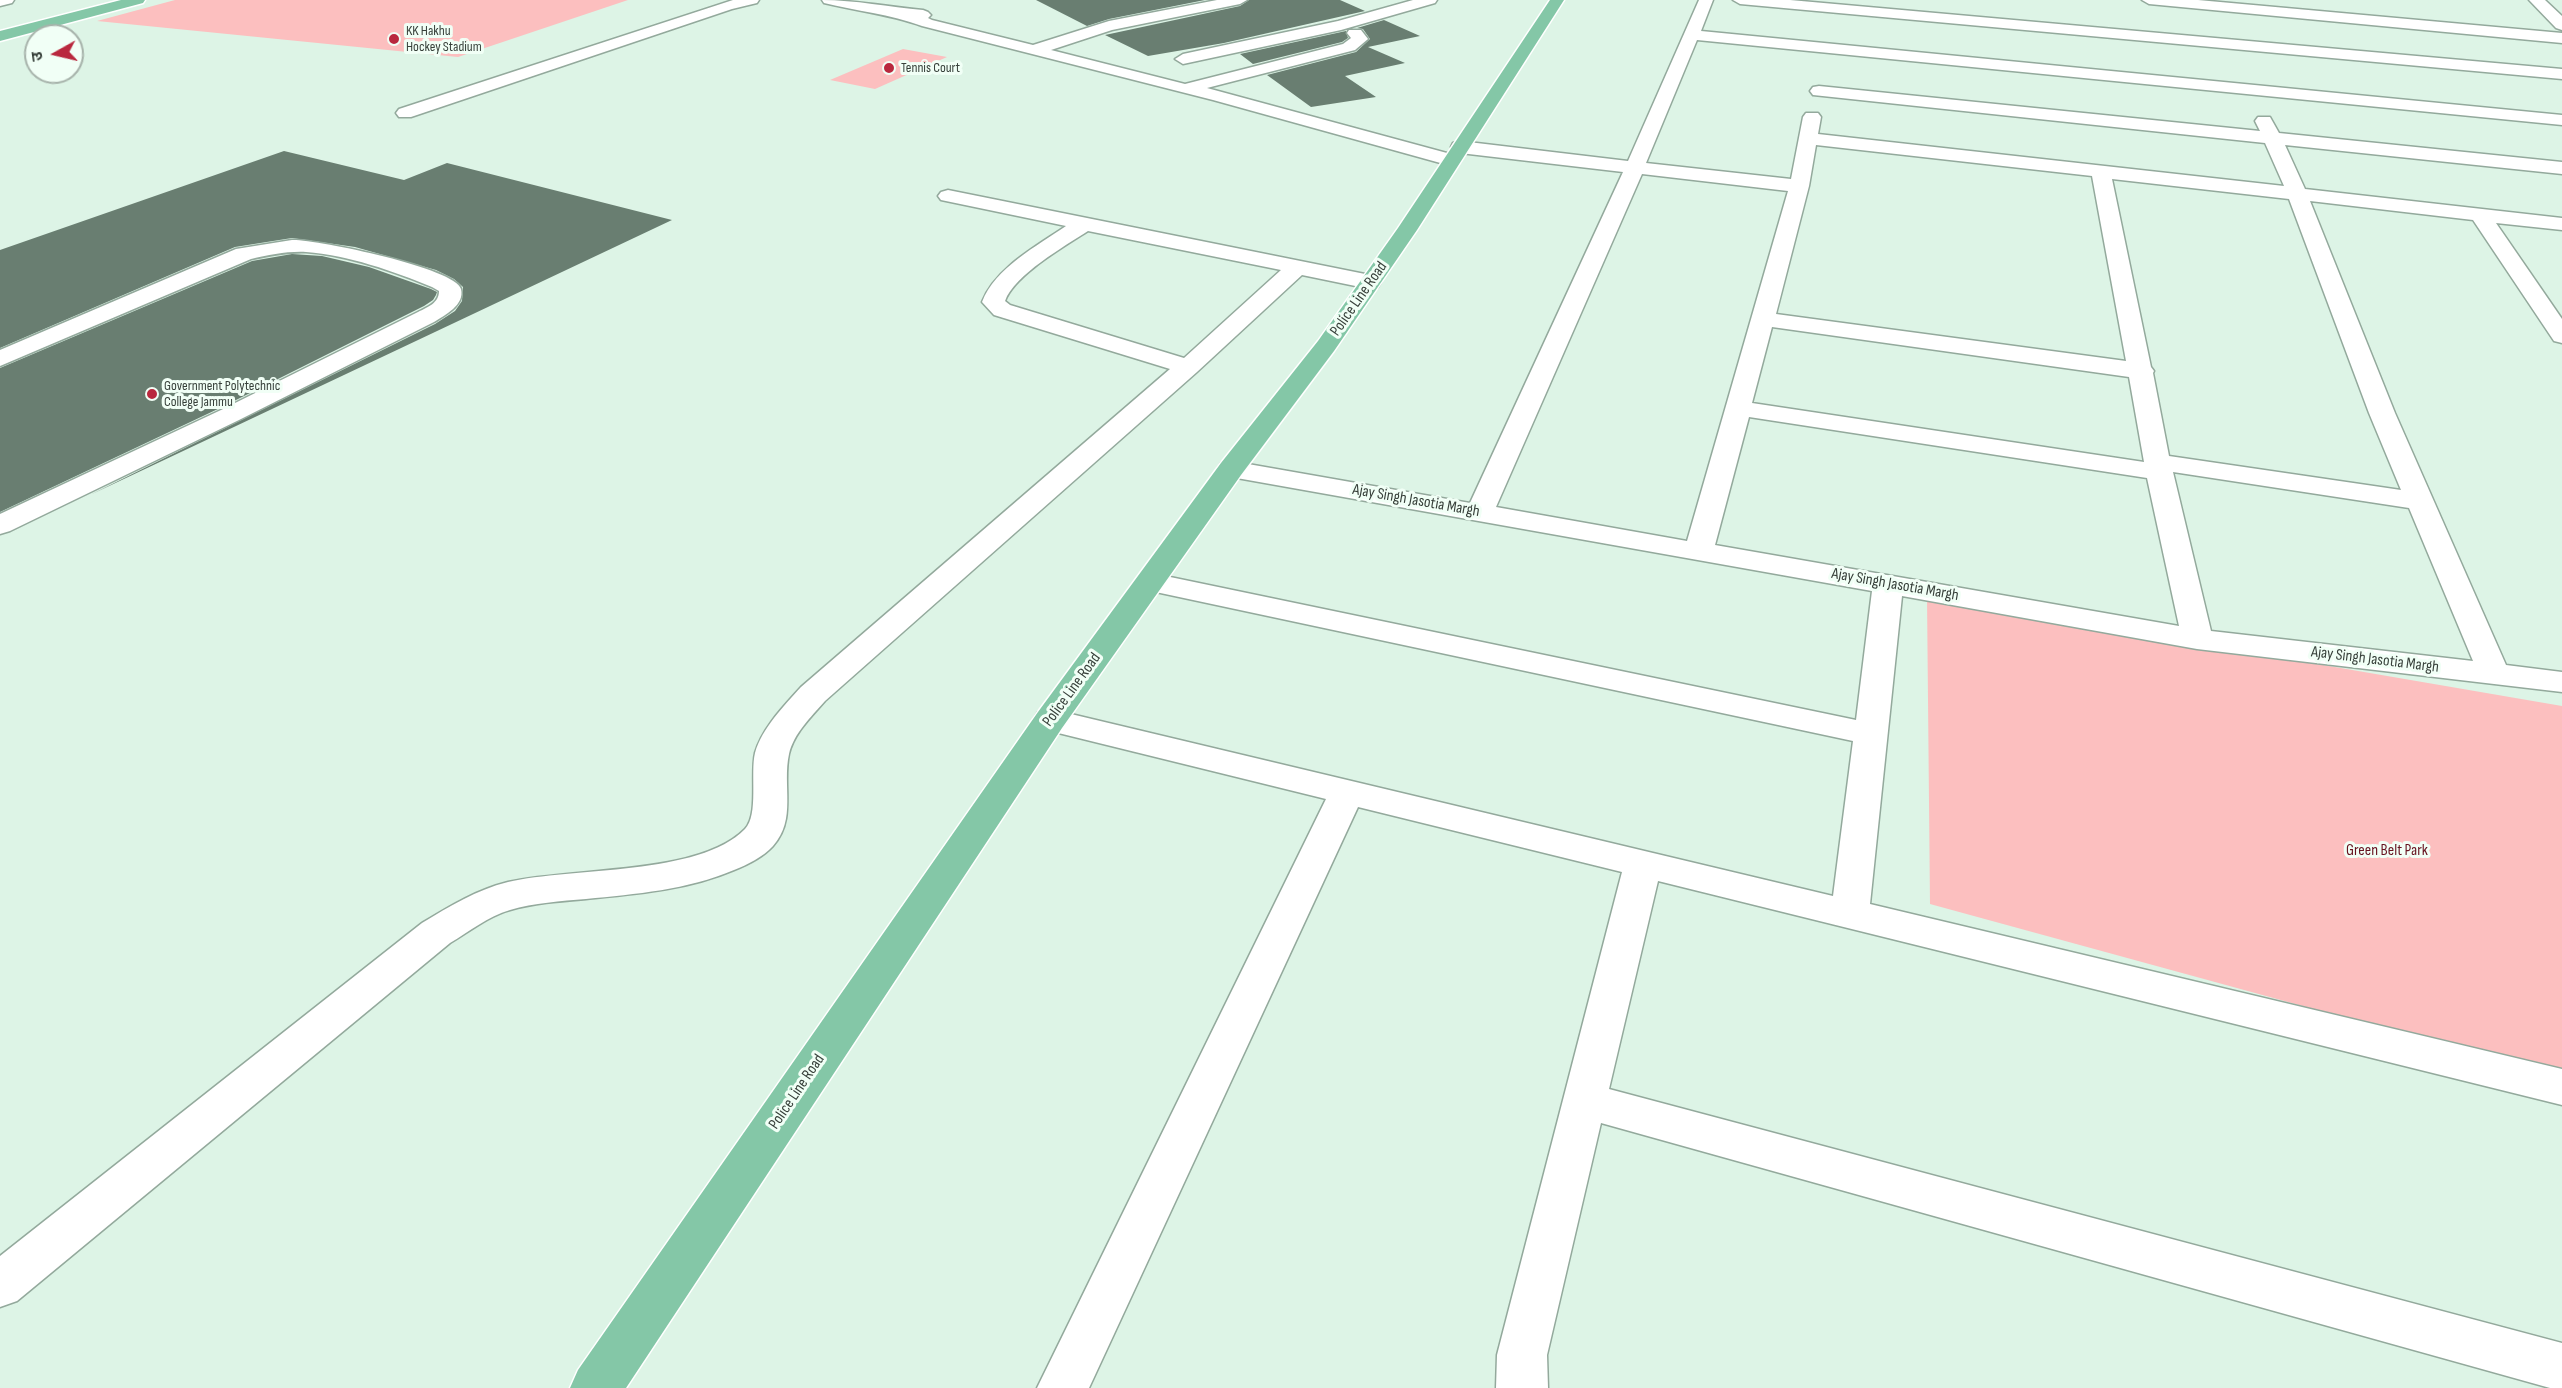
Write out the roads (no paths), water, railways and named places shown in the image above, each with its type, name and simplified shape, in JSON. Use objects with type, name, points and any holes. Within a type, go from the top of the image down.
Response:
[{"type":"main road","points":[[0,29],[111,0]]},
{"type":"main road","points":[[0,36],[138,0]]},
{"type":"main road","name":"Police Line Road","points":[[596,1388],[1050,720],[1231,470],[1326,346],[1557,0]]},
{"type":"street","points":[[0,2],[7,0]]},
{"type":"street","points":[[405,113],[752,0]]},
{"type":"street","points":[[829,0],[854,6],[913,0]]},
{"type":"street","points":[[1042,47],[1109,26],[1239,0]]},
{"type":"street","points":[[1183,59],[1341,25],[1430,0]]},
{"type":"street","points":[[1480,512],[1635,167],[1706,0]]},
{"type":"street","points":[[1740,0],[2562,74]]},
{"type":"street","points":[[2157,0],[2289,7],[2562,38]]},
{"type":"street","points":[[2536,0],[2562,25]]},
{"type":"street","points":[[875,5],[927,23],[1163,71],[1210,89],[1456,153],[1635,167],[1799,186]]},
{"type":"street","points":[[1042,47],[1184,90],[1210,89],[1359,42],[1359,36],[1341,25]]},
{"type":"street","points":[[1692,35],[2562,120]]},
{"type":"street","points":[[1699,551],[1799,186],[1807,138],[1828,48]]},
{"type":"street","points":[[2250,90],[2296,194],[2382,413],[2494,674]]},
{"type":"street","points":[[1819,91],[2562,168]]},
{"type":"street","points":[[1807,138],[2562,224]]},
{"type":"street","points":[[2101,172],[2142,371],[2159,467],[2187,584],[2197,639]]},
{"type":"street","points":[[948,196],[1370,282]]},
{"type":"street","points":[[2480,215],[2562,336]]},
{"type":"street","points":[[1085,223],[1005,280],[993,296],[993,302],[1002,309],[1018,315],[1188,367]]},
{"type":"street","points":[[0,359],[244,254],[272,248],[316,247],[425,275],[450,288],[450,298],[442,308],[426,317],[230,415],[0,525]]},
{"type":"street","points":[[0,1285],[436,933],[485,904],[509,896],[540,890],[612,883],[684,871],[709,864],[749,846],[760,836],[765,827],[772,790],[770,762],[777,740],[784,728],[813,694],[1188,367],[1298,267]]},
{"type":"street","points":[[2527,284],[2550,287]]},
{"type":"street","points":[[1762,319],[2142,371]]},
{"type":"street","points":[[1738,408],[2420,501]]},
{"type":"street","name":"Ajay Singh Jasotia Margh","points":[[1231,470],[2197,639],[2562,682]]},
{"type":"street","points":[[1151,582],[1872,735]]},
{"type":"street","points":[[1850,914],[1888,584]]},
{"type":"street","points":[[1050,720],[2562,1087]]},
{"type":"street","points":[[1063,1388],[1347,793]]},
{"type":"street","points":[[1522,1388],[1522,1355],[1643,864]]},
{"type":"street","points":[[1583,1100],[2562,1366]]},
{"type":"place","name":"KK Hakhu Hockey Stadium","points":[[394,39]]},
{"type":"place","name":"Tennis Court","points":[[889,68]]},
{"type":"place","name":"Government Polytechnic College Jammu","points":[[152,394]]},
{"type":"park label","name":"Green Belt Park","points":[[2387,851]]}]
